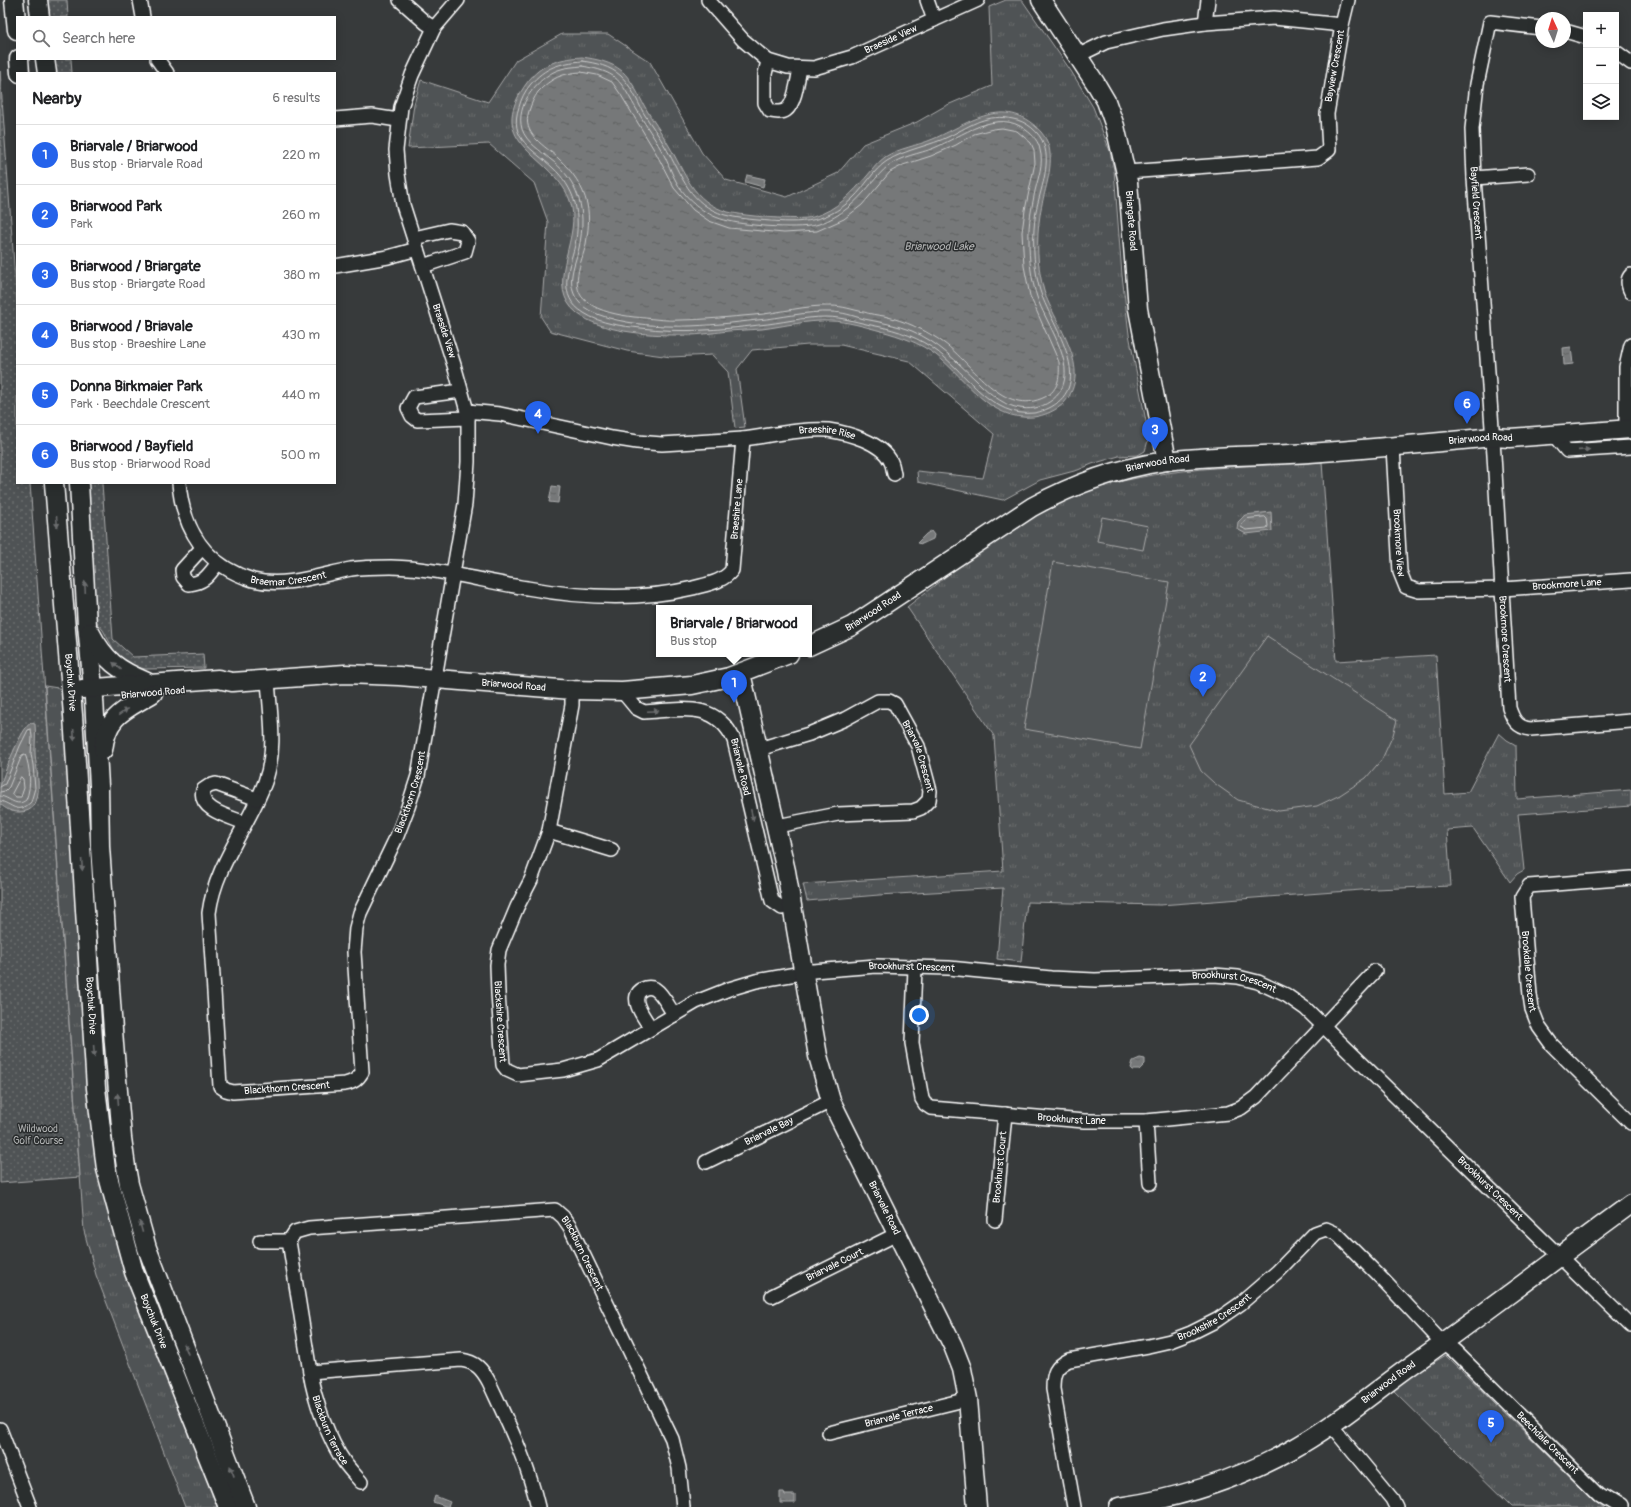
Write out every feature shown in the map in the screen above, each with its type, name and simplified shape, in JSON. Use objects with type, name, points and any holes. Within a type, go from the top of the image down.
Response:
[{"type":"street","points":[[14,0],[16,20]]},
{"type":"street","points":[[38,0],[40,16]]},
{"type":"street","points":[[140,0],[143,16]]},
{"type":"street","points":[[400,0],[434,28]]},
{"type":"street","name":"Braeside View","points":[[434,679],[465,504],[468,462],[467,414],[454,364],[402,205],[396,150],[398,120],[412,75],[434,28],[458,0]]},
{"type":"street","name":"Braeside View","points":[[708,0],[743,40],[768,61],[788,67],[800,68],[814,68],[852,57],[978,0]]},
{"type":"street","points":[[926,0],[934,20]]},
{"type":"street","name":"Briargate Road","points":[[1041,0],[1106,101],[1115,126],[1127,172],[1138,309],[1167,461]]},
{"type":"street","points":[[1205,22],[1208,0]]},
{"type":"street","points":[[1342,25],[1348,0]]},
{"type":"street","name":"Bayview Crescent","points":[[1077,56],[1106,42],[1163,29],[1205,22],[1274,18],[1342,25],[1327,114],[1329,150],[1318,158],[1127,172]]},
{"type":"street","name":"Bayfield Crescent","points":[[1493,437],[1474,178],[1472,130],[1477,84],[1490,22],[1535,27]]},
{"type":"street","points":[[1571,33],[1583,36]]},
{"type":"street","points":[[1619,54],[1631,63]]},
{"type":"street","points":[[19,60],[20,72]]},
{"type":"street","points":[[45,60],[47,72]]},
{"type":"street","points":[[158,60],[166,72]]},
{"type":"street","points":[[768,61],[765,74],[765,103],[770,111],[779,112],[786,110],[792,102],[800,68]]},
{"type":"street","points":[[336,119],[372,116],[398,120]]},
{"type":"street","points":[[1474,178],[1528,174]]},
{"type":"street","points":[[336,266],[388,257],[449,230],[462,232],[468,241],[464,252],[423,266]]},
{"type":"street","points":[[1631,275],[1628,278],[1631,292]]},
{"type":"street","points":[[1629,429],[1626,367],[1631,345]]},
{"type":"street","points":[[461,391],[414,397],[408,408],[412,416],[417,420],[467,414],[500,414],[636,442],[662,444],[742,439]]},
{"type":"street","name":"Briarwood Road","points":[[812,645],[852,626],[1009,521],[1060,492],[1103,476],[1139,466],[1167,461],[1393,447],[1493,437],[1510,438],[1629,429]]},
{"type":"street","name":"Braeshire Rise","points":[[742,439],[827,430],[862,438],[879,449],[891,461],[894,474]]},
{"type":"street","points":[[1553,434],[1567,451],[1631,446]]},
{"type":"street","name":"Brookmore Crescent","points":[[1493,437],[1503,589],[1508,697],[1512,718],[1517,724],[1530,729],[1631,721]]},
{"type":"street","name":"Braeshire Lane","points":[[452,574],[567,595],[609,597],[652,595],[685,590],[710,584],[726,577],[732,570],[742,439]]},
{"type":"street","name":"Brookmore View","points":[[1393,447],[1400,572],[1406,587],[1419,591],[1503,589]]},
{"type":"street","name":"Boychuk Drive","points":[[54,484],[72,695],[96,1088],[106,1169],[134,1272],[228,1507]]},
{"type":"street","name":"Boychuk Drive","points":[[79,484],[87,626],[94,694],[99,786],[100,847],[113,1037],[122,1138],[129,1184],[146,1248],[246,1507]]},
{"type":"street","name":"Braemar Crescent","points":[[179,484],[180,502],[187,522],[202,548],[218,563],[253,580],[289,582],[353,569],[391,567],[452,574]]},
{"type":"street","points":[[202,548],[182,570],[183,577],[189,584],[199,583],[218,563]]},
{"type":"street","name":"Brookmore Lane","points":[[1503,589],[1631,580]]},
{"type":"street","points":[[87,626],[97,645],[108,659],[125,673],[152,688],[114,719],[108,728],[105,737],[99,786]]},
{"type":"street","name":"Briarwood Road","points":[[72,695],[152,688],[213,680],[232,682],[345,674],[434,679],[572,690],[622,692],[692,685],[741,673],[781,657]]},
{"type":"street","name":"Briarvale Road","points":[[741,673],[777,826],[818,1056],[831,1100],[953,1346],[962,1369],[968,1399],[977,1507]]},
{"type":"street","name":"Blackthorn Crescent","points":[[268,680],[272,727],[272,756],[264,783],[216,880],[209,913],[220,1086],[233,1092],[346,1084],[353,1082],[362,1072],[354,952],[356,928],[360,913],[397,836],[418,776],[434,679]]},
{"type":"street","name":"Blackshire Crescent","points":[[572,690],[572,705],[549,831],[531,880],[509,925],[500,950],[497,965],[503,1065],[512,1073],[518,1075],[563,1070],[598,1060],[696,1002],[729,989],[756,981],[802,972]]},
{"type":"street","name":"Briarvale Road","points":[[622,692],[636,708],[644,712],[697,709],[714,717],[730,730],[734,740],[772,901],[782,908],[792,906]]},
{"type":"street","name":"Briarvale Crescent","points":[[759,749],[809,734],[845,719],[878,701],[890,701],[895,704],[918,746],[930,791],[929,800],[921,808],[913,811],[838,814],[777,826]]},
{"type":"street","points":[[245,823],[207,807],[202,797],[203,790],[216,784],[256,799]]},
{"type":"street","points":[[549,831],[612,850]]},
{"type":"street","name":"Brookdale Crescent","points":[[1631,878],[1529,886],[1522,897],[1530,995],[1532,1009],[1539,1027],[1552,1045],[1631,1123]]},
{"type":"street","name":"Brookhurst Crescent","points":[[802,972],[876,966],[949,968],[1051,978],[1095,980],[1214,975],[1238,977],[1258,982],[1286,995],[1306,1009],[1631,1326]]},
{"type":"street","name":"Brookhurst Lane","points":[[915,968],[912,1043],[922,1099],[925,1104],[931,1108],[1084,1121],[1146,1121],[1228,1113],[1241,1108],[1256,1097],[1375,971]]},
{"type":"street","points":[[651,1028],[638,1005],[638,994],[643,989],[648,987],[656,990],[674,1015]]},
{"type":"street","name":"Briarvale Bay","points":[[706,1162],[831,1100]]},
{"type":"street","name":"Brookhurst Court","points":[[995,1220],[1005,1114]]},
{"type":"street","points":[[1146,1121],[1150,1183]]},
{"type":"street","name":"Briarwood Road","points":[[1119,1507],[1174,1497],[1197,1491],[1242,1474],[1291,1450],[1330,1424],[1444,1342],[1631,1204]]},
{"type":"street","name":"Blackburn Crescent","points":[[289,1241],[295,1232],[309,1228],[555,1210],[563,1217],[570,1227],[672,1439],[679,1468],[683,1507]]},
{"type":"street","name":"Brookshire Crescent","points":[[1074,1507],[1053,1389],[1053,1376],[1061,1364],[1074,1359],[1170,1341],[1191,1333],[1217,1320],[1240,1304],[1277,1272],[1315,1233],[1326,1229],[1337,1234],[1436,1336],[1444,1342]]},
{"type":"street","name":"Briarvale Court","points":[[772,1296],[897,1234]]},
{"type":"street","points":[[260,1241],[289,1241],[310,1372],[461,1360],[470,1361],[477,1365],[483,1371],[489,1382],[521,1453],[533,1487],[538,1507]]},
{"type":"street","name":"Beechdale Crescent","points":[[1444,1342],[1599,1494],[1620,1507]]},
{"type":"street","name":"Blackburn Terrace","points":[[310,1372],[313,1389],[332,1439],[343,1461],[361,1482]]},
{"type":"street","name":"Briarvale Terrace","points":[[829,1433],[968,1399]]},
{"type":"street","points":[[1330,1424],[1392,1499],[1396,1507]]},
{"type":"street","points":[[0,1429],[30,1507]]},
{"type":"green space","points":[[44,0],[67,0],[68,16],[46,16]]},
{"type":"green space","points":[[1006,0],[1022,0],[1071,71],[1093,107],[1110,151],[1114,170],[1122,275],[1129,334],[1149,437],[1145,451],[1138,455],[1119,456],[1078,470],[1040,480],[1003,500],[918,482],[917,471],[983,478],[994,434],[909,361],[841,345],[808,345],[752,350],[737,369],[745,427],[735,428],[728,372],[712,355],[671,357],[627,351],[550,331],[541,317],[548,222],[534,183],[489,144],[408,148],[414,104],[421,80],[488,102],[516,60],[562,34],[608,34],[650,62],[702,153],[726,180],[787,197],[838,173],[863,144],[917,122],[945,106],[992,86],[989,7]]},
{"type":"green space","points":[[51,60],[71,60],[72,72],[53,72]]},
{"type":"green space","name":"Wildwood Golf Course","points":[[0,71],[16,292],[16,484],[30,484],[80,1177],[0,1183]]},
{"type":"green space","points":[[1322,462],[1336,661],[1436,655],[1445,794],[1468,792],[1499,733],[1516,745],[1517,799],[1631,790],[1631,806],[1518,814],[1524,870],[1517,874],[1510,882],[1473,828],[1447,830],[1451,886],[1375,889],[1160,905],[1027,902],[1021,962],[997,959],[1003,888],[879,895],[807,901],[803,884],[1003,871],[994,736],[907,607],[968,559],[1013,529],[1059,503],[1082,493],[1110,484],[1140,477],[1200,469]]},
{"type":"green space","points":[[85,484],[102,484],[113,639],[133,657],[203,654],[204,668],[145,669],[123,663],[113,656],[115,652],[103,630],[94,619]]},
{"type":"green space","points":[[1102,517],[1148,526],[1143,550],[1097,541]]},
{"type":"green space","points":[[1053,562],[1169,582],[1140,749],[1024,729]]},
{"type":"green space","points":[[1267,636],[1397,720],[1393,735],[1382,759],[1366,778],[1340,795],[1317,806],[1279,811],[1238,800],[1214,783],[1201,771],[1189,745]]},
{"type":"green space","points":[[45,686],[71,690],[106,1169],[228,1507],[185,1507],[96,1275],[84,1231]]},
{"type":"green space","points":[[1446,1355],[1603,1507],[1512,1507],[1391,1388]]},
{"type":"water","name":"Briarwood Lake","points":[[582,57],[608,63],[618,68],[626,75],[691,185],[706,201],[716,207],[736,214],[784,218],[813,217],[822,214],[837,205],[856,189],[880,161],[896,151],[921,144],[971,121],[996,113],[1009,113],[1022,117],[1035,126],[1046,138],[1050,155],[1049,172],[1041,207],[1039,224],[1038,253],[1040,273],[1044,291],[1063,332],[1074,362],[1075,376],[1072,390],[1064,403],[1050,412],[1033,417],[1017,416],[1004,412],[991,405],[936,355],[923,347],[910,340],[895,335],[849,323],[836,321],[813,321],[762,329],[696,335],[665,335],[639,333],[611,328],[598,324],[577,313],[568,302],[563,290],[563,277],[573,221],[572,208],[565,191],[554,176],[528,152],[518,139],[512,125],[514,108],[524,87],[536,73],[549,64],[557,61]]},
{"type":"water","points":[[747,175],[765,179],[763,187],[745,182]]},
{"type":"water","points":[[1571,347],[1573,364],[1564,365],[1563,348]]},
{"type":"water","points":[[552,486],[560,487],[558,503],[549,502]]},
{"type":"water","points":[[1271,512],[1272,531],[1246,534],[1237,529],[1238,522],[1245,515]]},
{"type":"water","points":[[931,531],[934,535],[933,539],[922,544],[917,543],[926,534]]},
{"type":"water","points":[[31,723],[35,724],[35,752],[38,778],[37,797],[34,805],[28,810],[19,812],[7,809],[0,804],[0,788],[8,763],[18,742],[27,726]]},
{"type":"water","points":[[1140,1058],[1145,1059],[1145,1064],[1139,1070],[1133,1070],[1131,1068],[1133,1061]]},
{"type":"water","points":[[780,1492],[784,1492],[785,1495],[795,1495],[795,1503],[780,1503]]},
{"type":"water","points":[[435,1496],[450,1502],[448,1507],[433,1502]]},
{"type":"place","name":"Briarwood / Bayfield","points":[[1467,424]]},
{"type":"place","name":"Briarwood / Briavale","points":[[538,434]]},
{"type":"place","name":"Briarwood / Briargate","points":[[1155,450]]},
{"type":"place","name":"Briarwood Park","points":[[1203,697]]},
{"type":"place","name":"Briarvale / Briarwood","points":[[734,703]]},
{"type":"place","name":"Donna Birkmaier Park","points":[[1491,1443]]}]
